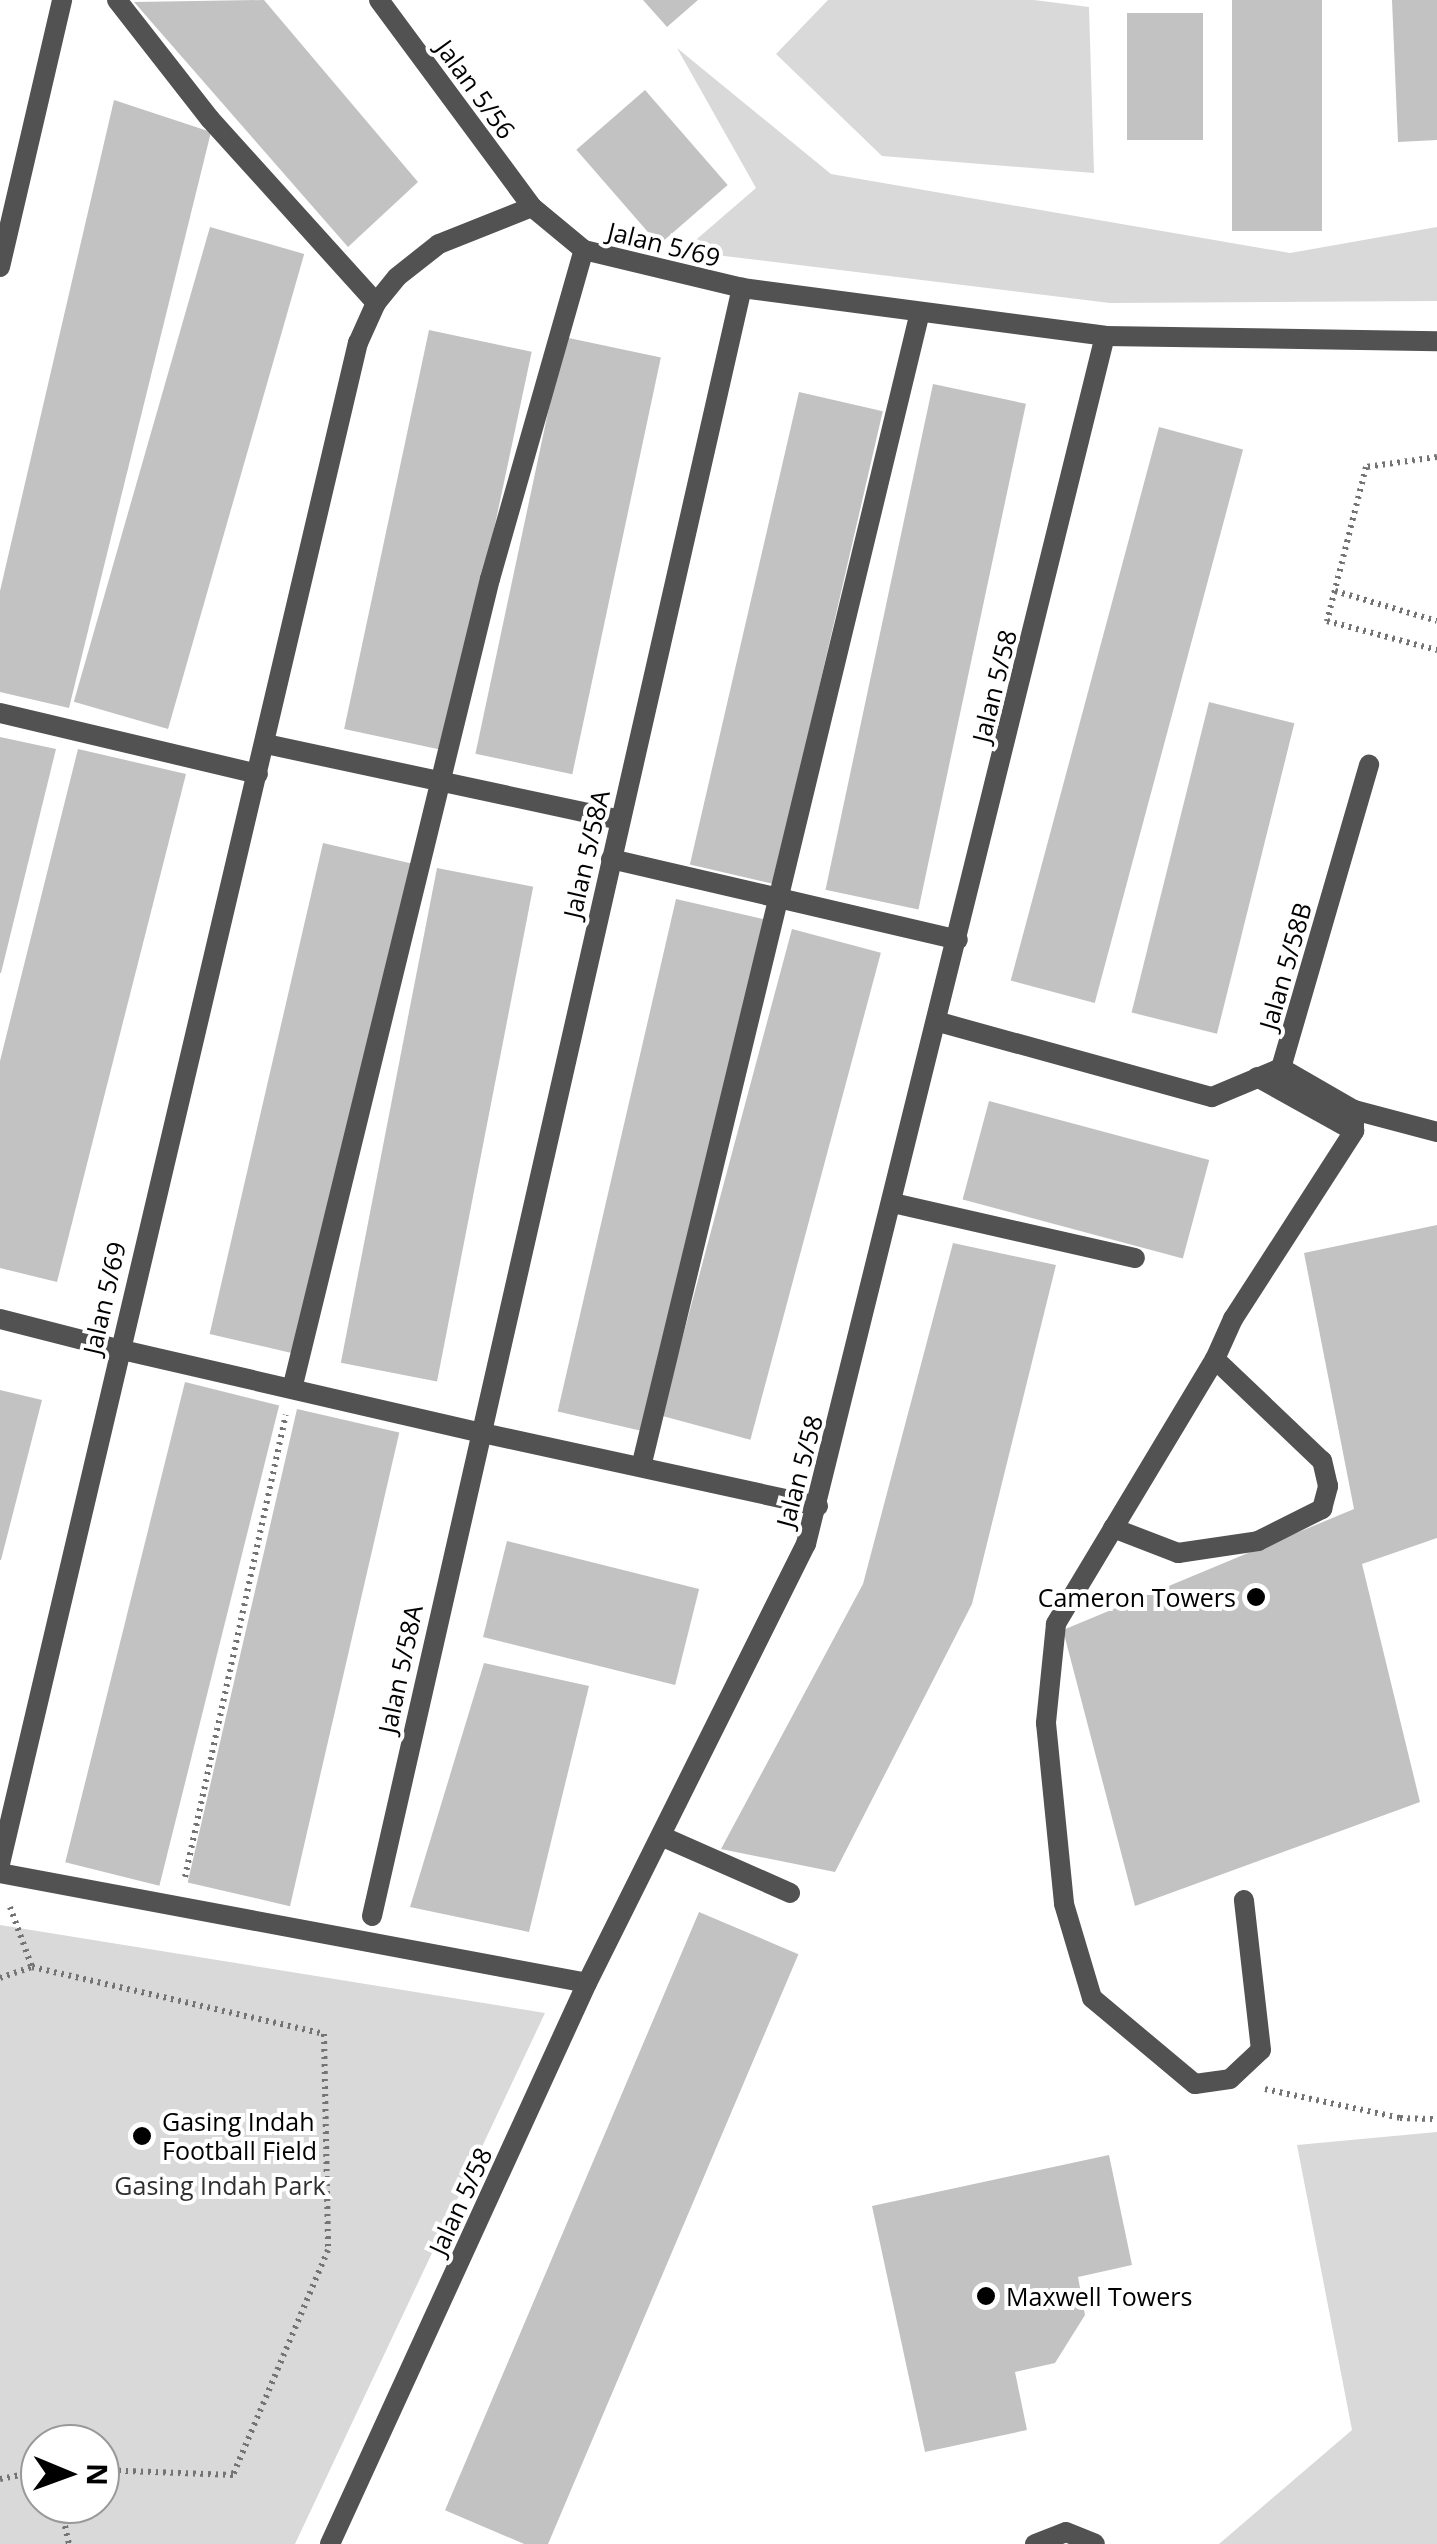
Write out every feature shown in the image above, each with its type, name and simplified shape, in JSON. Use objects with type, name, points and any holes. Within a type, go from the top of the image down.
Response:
[{"type":"street","points":[[0,268],[62,0]]},
{"type":"street","points":[[116,0],[210,119],[376,303]]},
{"type":"street","name":"Jalan 5/56","points":[[379,0],[532,207]]},
{"type":"street","name":"Jalan 5/69","points":[[0,1864],[118,1349],[266,744],[358,343],[376,303],[439,244],[532,207],[584,250],[742,288],[1105,336],[1437,341]]},
{"type":"street","points":[[293,1385],[490,579],[584,250]]},
{"type":"street","name":"Jalan 5/58A","points":[[372,1916],[478,1432],[742,288]]},
{"type":"street","points":[[642,1468],[920,312]]},
{"type":"street","name":"Jalan 5/58","points":[[330,2544],[587,1982],[792,1577],[818,1506],[1105,336]]},
{"type":"street","points":[[0,713],[258,774]]},
{"type":"street","points":[[266,744],[620,820]]},
{"type":"street","name":"Jalan 5/58B","points":[[939,1022],[1212,1097],[1281,1068],[1369,766]]},
{"type":"street","points":[[611,859],[958,940]]},
{"type":"street","points":[[1281,1068],[1354,1120]]},
{"type":"street","points":[[1257,1077],[1354,1120],[1437,1132]]},
{"type":"street","points":[[1244,1900],[1261,2050],[1230,2080],[1195,2084],[1092,1998],[1064,1904],[1046,1723],[1051,1639],[1215,1360],[1234,1319],[1354,1120]]},
{"type":"street","points":[[893,1203],[1135,1258]]},
{"type":"street","points":[[0,1318],[478,1432],[818,1506]]},
{"type":"street","points":[[1113,1528],[1178,1552],[1258,1541],[1322,1510],[1328,1486],[1322,1461],[1215,1360]]},
{"type":"street","points":[[661,1836],[790,1894]]},
{"type":"street","points":[[0,1873],[587,1982]]},
{"type":"street","points":[[1035,2544],[1066,2532],[1095,2544]]},
{"type":"path","points":[[1437,457],[1366,467],[1329,626],[1437,650]]},
{"type":"path","points":[[1335,591],[1437,621]]},
{"type":"path","points":[[178,1906],[293,1385]]},
{"type":"path","points":[[6,1896],[32,1966]]},
{"type":"path","points":[[0,1978],[32,1966],[324,2034],[328,2250],[233,2475],[120,2471]]},
{"type":"path","points":[[1230,2080],[1400,2118],[1437,2118]]},
{"type":"green space","points":[[828,0],[1034,0],[1089,7],[1094,173],[882,156],[776,54]]},
{"type":"green space","points":[[677,48],[831,174],[1290,253],[1437,227],[1437,301],[1110,303],[683,251],[756,188]]},
{"type":"green space","name":"Gasing Indah Park","points":[[0,1925],[545,2013],[295,2544],[0,2544]]},
{"type":"green space","points":[[1437,2132],[1437,2544],[1219,2544],[1352,2430],[1297,2145]]},
{"type":"building","points":[[264,0],[418,182],[348,247],[134,2]]},
{"type":"building","points":[[643,0],[698,0],[667,27]]},
{"type":"building","points":[[1232,0],[1322,0],[1322,231],[1232,231]]},
{"type":"building","points":[[1392,0],[1437,0],[1437,140],[1398,142]]},
{"type":"building","points":[[1127,13],[1203,13],[1203,140],[1127,140]]},
{"type":"building","points":[[645,90],[728,185],[659,245],[576,150]]},
{"type":"building","points":[[114,100],[211,132],[69,708],[0,692],[0,591]]},
{"type":"building","points":[[210,227],[304,254],[168,729],[74,702]]},
{"type":"building","points":[[429,330],[532,352],[447,751],[344,729]]},
{"type":"building","points":[[564,337],[661,358],[572,774],[475,754]]},
{"type":"building","points":[[933,384],[1026,404],[918,909],[826,890]]},
{"type":"building","points":[[799,392],[883,411],[774,884],[690,865]]},
{"type":"building","points":[[1159,427],[1243,450],[1095,1003],[1011,980]]},
{"type":"building","points":[[1209,702],[1294,723],[1217,1034],[1132,1012]]},
{"type":"building","points":[[0,737],[56,749],[1,973],[0,973]]},
{"type":"building","points":[[78,749],[186,774],[57,1282],[0,1268],[0,1061]]},
{"type":"building","points":[[323,843],[413,864],[299,1355],[210,1334]]},
{"type":"building","points":[[437,868],[533,887],[437,1381],[341,1363]]},
{"type":"building","points":[[676,899],[765,919],[646,1432],[558,1412]]},
{"type":"building","points":[[792,929],[881,953],[750,1440],[662,1416]]},
{"type":"building","points":[[989,1101],[1209,1160],[1183,1259],[963,1200]]},
{"type":"building","name":"Cameron Towers","points":[[1437,1225],[1437,1538],[1362,1564],[1420,1802],[1135,1906],[1063,1630],[1354,1509],[1304,1253]]},
{"type":"building","points":[[953,1243],[1056,1265],[972,1604],[835,1872],[721,1849],[863,1584]]},
{"type":"building","points":[[185,1382],[279,1405],[159,1886],[65,1862]]},
{"type":"building","points":[[0,1390],[42,1400],[1,1560],[0,1560]]},
{"type":"building","points":[[297,1409],[399,1433],[290,1906],[188,1883]]},
{"type":"building","points":[[507,1541],[699,1589],[675,1685],[483,1637]]},
{"type":"building","points":[[484,1663],[589,1686],[529,1932],[410,1907]]},
{"type":"building","points":[[699,1912],[798,1954],[548,2544],[524,2544],[445,2510]]},
{"type":"building","name":"Maxwell Towers","points":[[1109,2155],[1132,2265],[1078,2277],[1085,2315],[1055,2363],[1015,2372],[1027,2430],[925,2452],[872,2206]]},
{"type":"place","name":"Cameron Towers","points":[[1256,1597]]},
{"type":"place","name":"Gasing Indah Football Field","points":[[142,2136]]},
{"type":"place","name":"Maxwell Towers","points":[[986,2296]]}]
